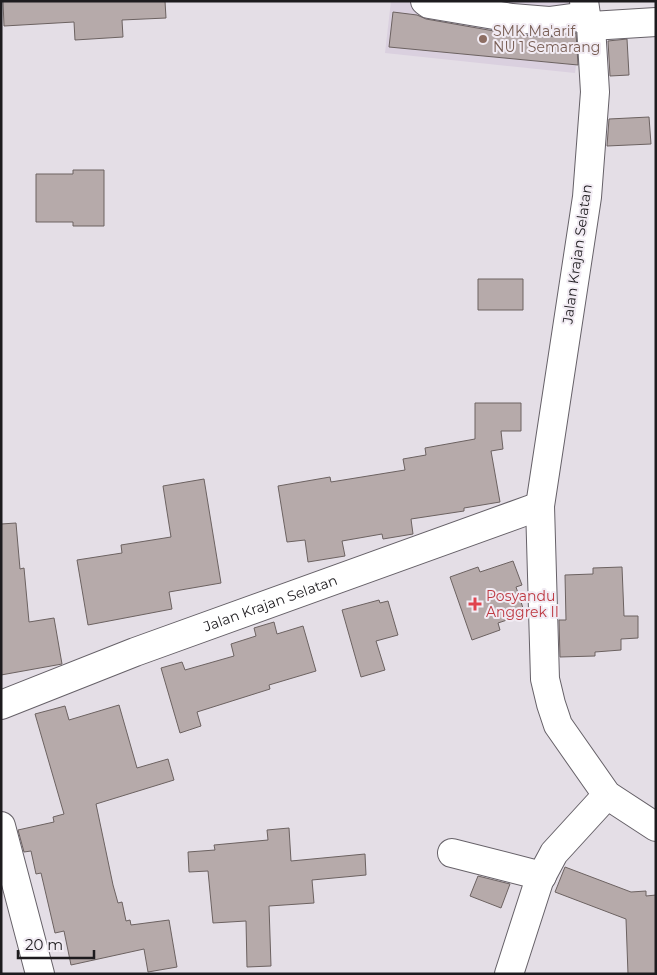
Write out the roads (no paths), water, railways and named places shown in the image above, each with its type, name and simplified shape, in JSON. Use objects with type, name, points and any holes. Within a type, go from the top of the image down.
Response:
[{"type":"street","points":[[425,1],[429,4],[513,9],[549,21],[587,14],[656,22]]},
{"type":"street","name":"Jalan Krajan Selatan","points":[[587,14],[595,92],[587,197],[540,506],[545,679],[550,704],[558,725],[607,795],[656,827]]},
{"type":"street","name":"Jalan Krajan Selatan","points":[[1,705],[135,652],[540,506]]},
{"type":"street","points":[[509,974],[542,876],[554,853],[607,795]]},
{"type":"street","points":[[1,826],[40,974]]},
{"type":"street","points":[[452,853],[542,876]]},
{"type":"place","name":"SMK Ma'arif NU 1 Semarang","points":[[483,39]]},
{"type":"place","name":"Posyandu Anggrek II","points":[[475,604]]}]
